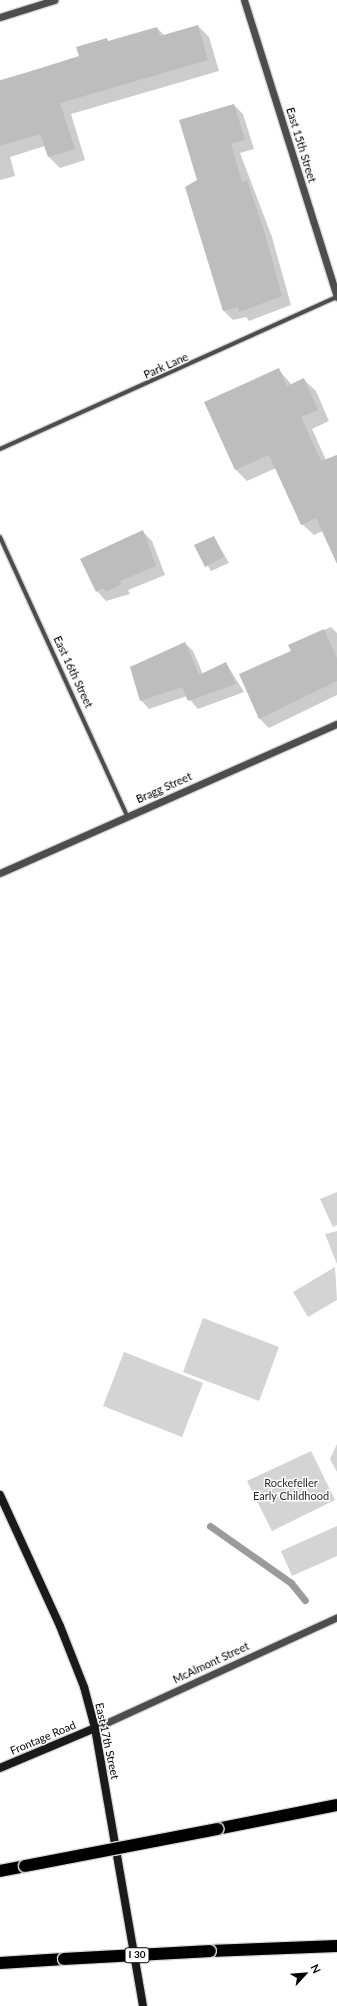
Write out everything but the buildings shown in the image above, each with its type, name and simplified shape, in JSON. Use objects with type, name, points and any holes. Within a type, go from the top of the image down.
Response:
[{"type":"highway","points":[[0,1870],[337,1805]]},
{"type":"highway","name":"I 30","points":[[0,1963],[337,1946]]},
{"type":"main road","name":"East 17th Street","points":[[0,1495],[60,1626],[94,1728],[143,2006]]},
{"type":"main road","name":"Frontage Road","points":[[0,1768],[94,1728]]},
{"type":"street","points":[[0,17],[54,0]]},
{"type":"street","name":"East 15th Street","points":[[244,0],[337,297]]},
{"type":"street","name":"Park Lane","points":[[0,449],[337,297]]},
{"type":"street","name":"East 16th Street","points":[[0,537],[127,816]]},
{"type":"street","name":"Bragg Street","points":[[0,873],[337,724]]},
{"type":"street","name":"McAlmont Street","points":[[94,1728],[337,1618]]},
{"type":"green space","points":[[337,1192],[337,1225],[333,1227],[320,1199]]},
{"type":"green space","points":[[337,1231],[337,1264],[325,1234]]},
{"type":"green space","points":[[335,1267],[337,1300],[308,1317],[293,1292]]},
{"type":"green space","points":[[203,1318],[279,1347],[259,1401],[183,1372]]},
{"type":"green space","points":[[124,1352],[203,1383],[182,1437],[103,1406]]},
{"type":"green space","name":"Rockefeller Early Childhood","points":[[337,1444],[337,1472],[330,1459]]},
{"type":"green space","name":"Rockefeller Early Childhood","points":[[311,1451],[335,1500],[272,1531],[247,1481]]},
{"type":"green space","points":[[337,1526],[337,1556],[292,1576],[281,1551]]},
{"type":"waterway","points":[[210,1526],[291,1583],[305,1600]]}]
